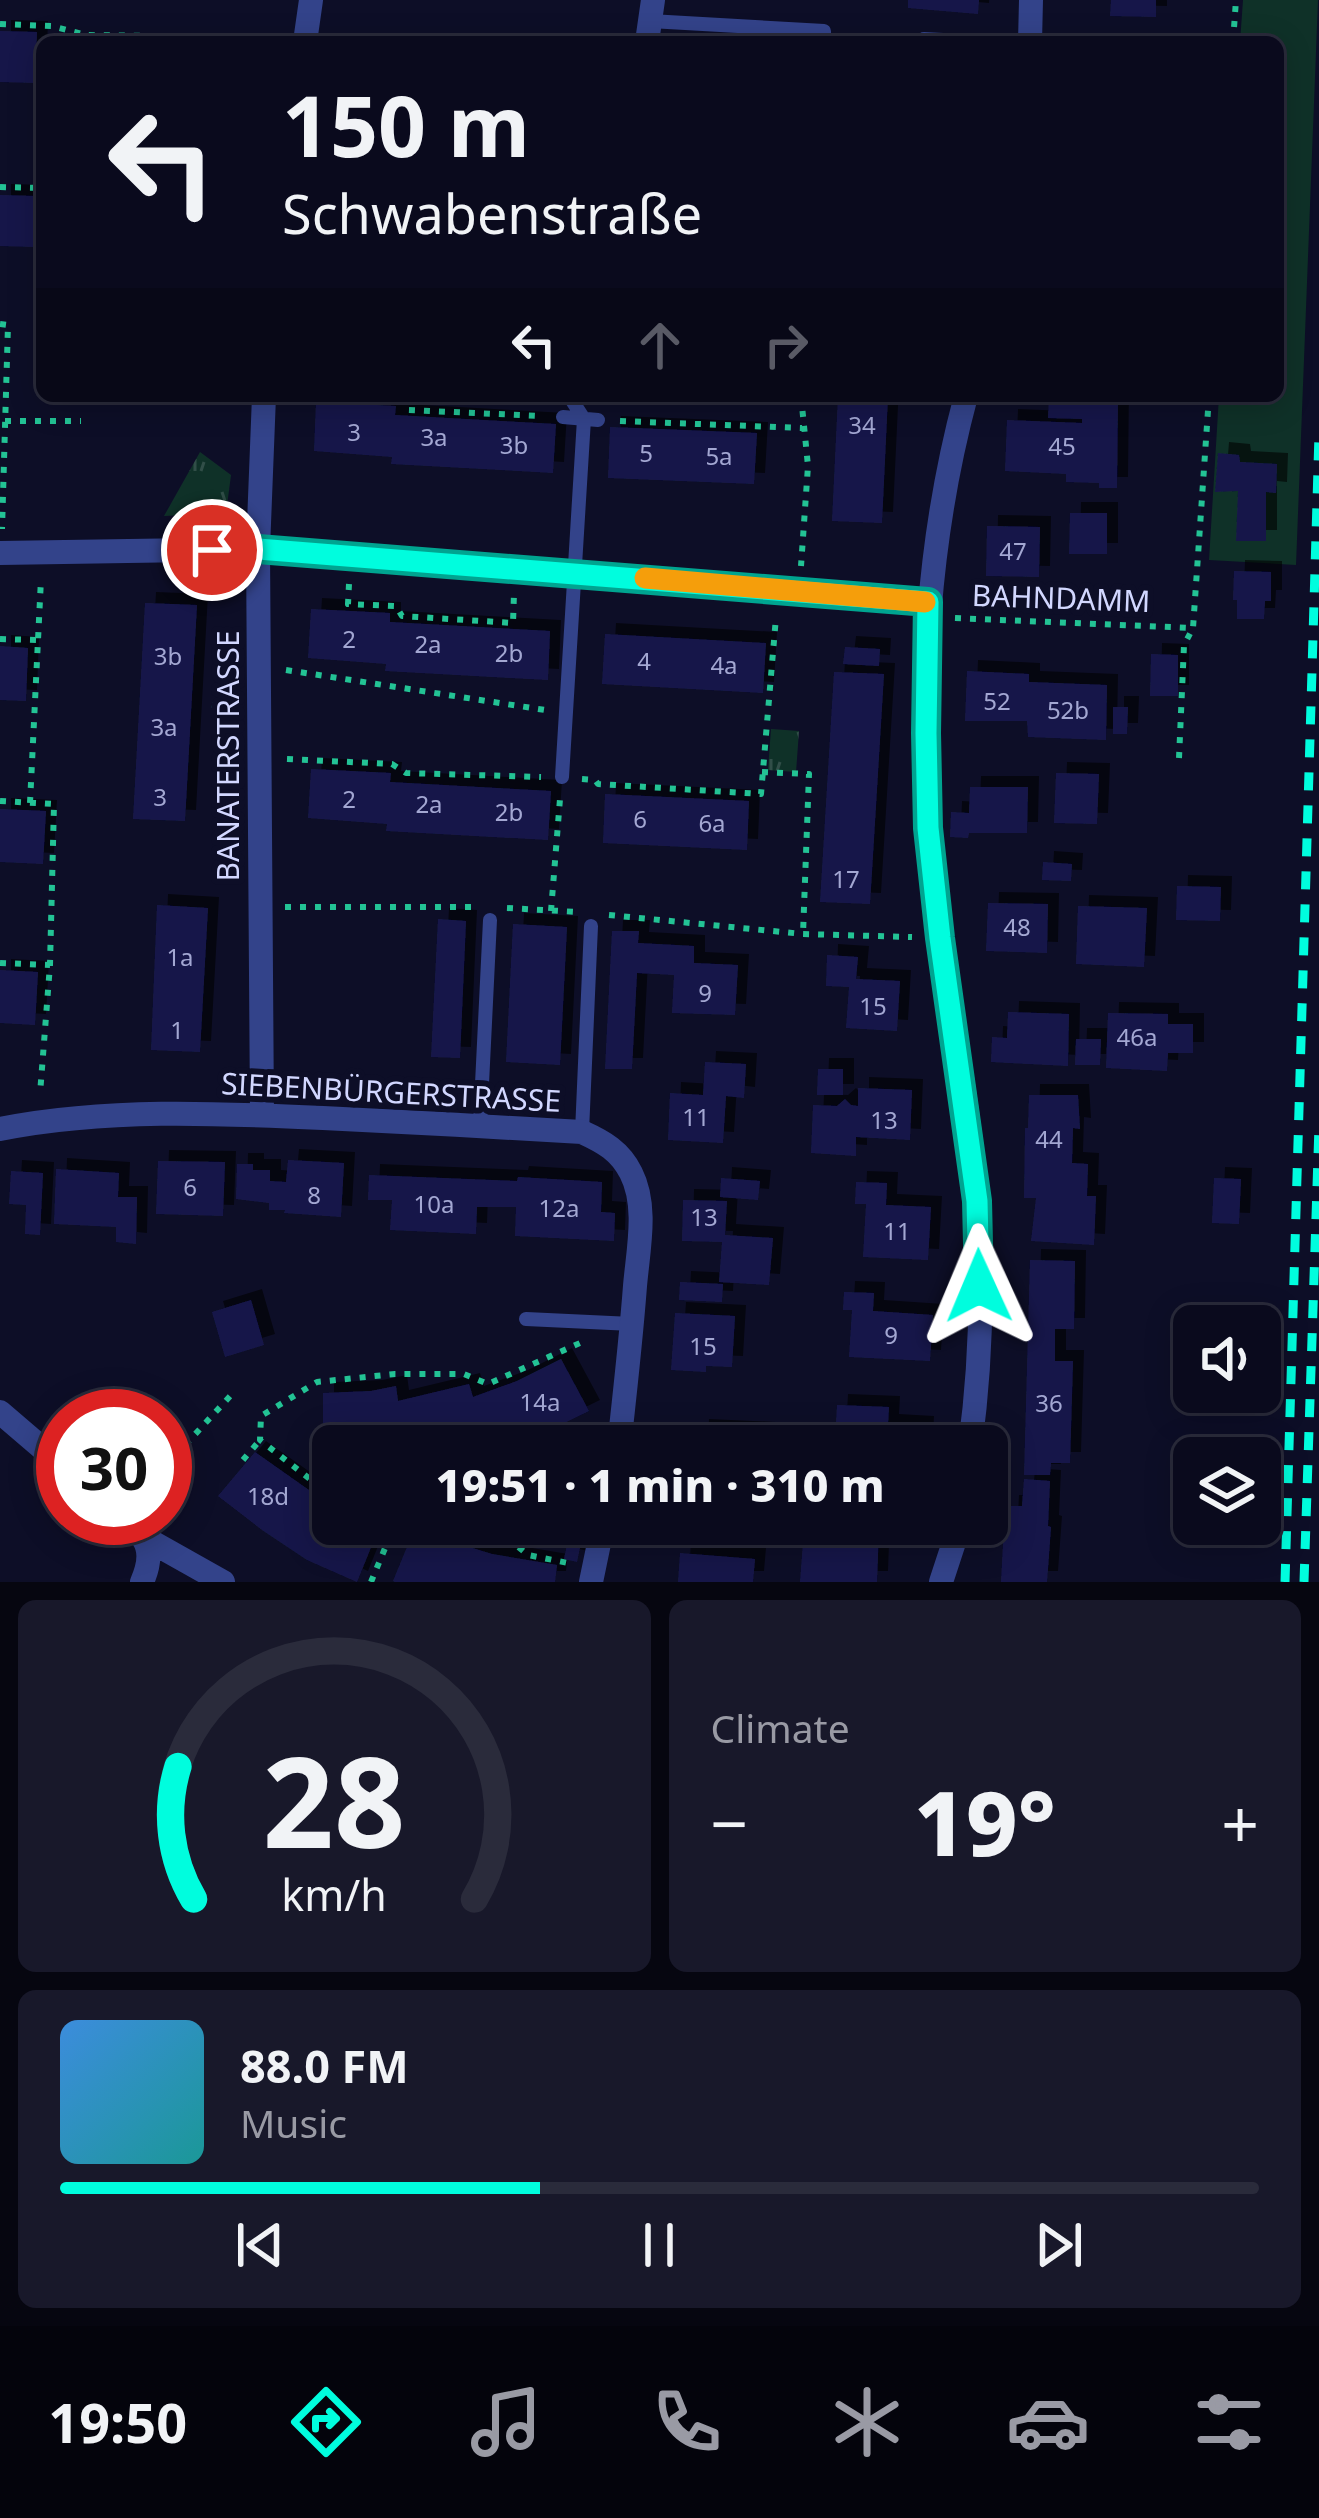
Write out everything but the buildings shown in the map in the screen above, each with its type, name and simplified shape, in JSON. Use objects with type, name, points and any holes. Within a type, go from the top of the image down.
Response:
[{"type":"street","points":[[306,36],[311,0]]},
{"type":"street","points":[[1030,36],[1031,0]]},
{"type":"street","name":"BANATERSTRASSE","points":[[262,1115],[258,549],[264,402]]},
{"type":"street","points":[[964,402],[947,466],[928,609],[926,733],[928,828],[977,1201],[980,1308],[972,1425]]},
{"type":"street","points":[[1,553],[258,549],[789,591],[928,609]]},
{"type":"street","name":"SIEBENBÜRGERSTRASSE","points":[[0,1130],[124,1114],[262,1115],[582,1132],[605,1142],[634,1178],[640,1211],[621,1425]]},
{"type":"street","points":[[0,1412],[36,1443]]},
{"type":"street","points":[[142,1582],[148,1568],[146,1545]]},
{"type":"street","points":[[146,1545],[223,1582]]},
{"type":"street","points":[[592,1575],[598,1545]]},
{"type":"street","points":[[941,1582],[953,1545]]},
{"type":"lane","points":[[650,21],[824,31],[824,36]]},
{"type":"lane","points":[[574,403],[591,420]]},
{"type":"lane","points":[[563,417],[591,420]]},
{"type":"lane","points":[[565,777],[574,572],[591,420]]},
{"type":"lane","points":[[479,1125],[490,920]]},
{"type":"lane","points":[[582,1132],[591,926]]},
{"type":"lane","points":[[526,1319],[632,1324]]},
{"type":"path","points":[[1233,36],[1236,0]]},
{"type":"path","points":[[0,24],[52,26],[78,36]]},
{"type":"path","points":[[0,187],[36,188]]},
{"type":"path","points":[[0,325],[8,325],[1,553]]},
{"type":"path","points":[[409,402],[408,410],[563,417]]},
{"type":"path","points":[[259,758],[392,764],[406,773],[565,777],[598,784],[760,794],[808,466],[801,402]]},
{"type":"path","name":"BAHNDAMM","points":[[1179,758],[1184,645],[1193,628],[1209,402]]},
{"type":"path","points":[[591,420],[802,428]]},
{"type":"path","points":[[5,421],[81,421]]},
{"type":"path","points":[[30,803],[43,552]]},
{"type":"path","points":[[350,556],[348,604],[396,606],[402,616],[513,623],[516,568]]},
{"type":"path","name":"BAHNDAMM","points":[[928,609],[1193,628]]},
{"type":"path","points":[[0,639],[38,640]]},
{"type":"path","points":[[259,666],[566,713]]},
{"type":"path","points":[[762,772],[808,774],[802,934]]},
{"type":"path","points":[[550,911],[565,777]]},
{"type":"path","points":[[0,802],[54,804],[50,965],[38,1122]]},
{"type":"path","points":[[0,963],[50,965]]},
{"type":"path","points":[[243,1460],[260,1440],[260,1416],[317,1382],[394,1374],[464,1374],[488,1384],[582,1342]]},
{"type":"path","points":[[192,1438],[233,1393]]},
{"type":"path","points":[[260,1440],[312,1481]]},
{"type":"path","points":[[370,1582],[385,1545]]},
{"type":"path","points":[[516,1545],[528,1556],[592,1575]]},
{"type":"green space","points":[[1243,0],[1318,0],[1296,565],[1209,560],[1219,402],[1284,402],[1284,36],[1240,36]]},
{"type":"green space","points":[[200,452],[231,475],[226,513],[164,516]]},
{"type":"green space","points":[[771,729],[799,731],[796,772],[768,770]]},
{"type":"railway","points":[[1285,1582],[1319,434]]},
{"type":"railway","points":[[1304,1582],[1319,1126]]},
{"type":"slow traffic","points":[[645,578],[925,602]]},
{"type":"route","points":[[212,550],[258,549],[928,602],[928,828],[977,1201],[979,1286]]}]
